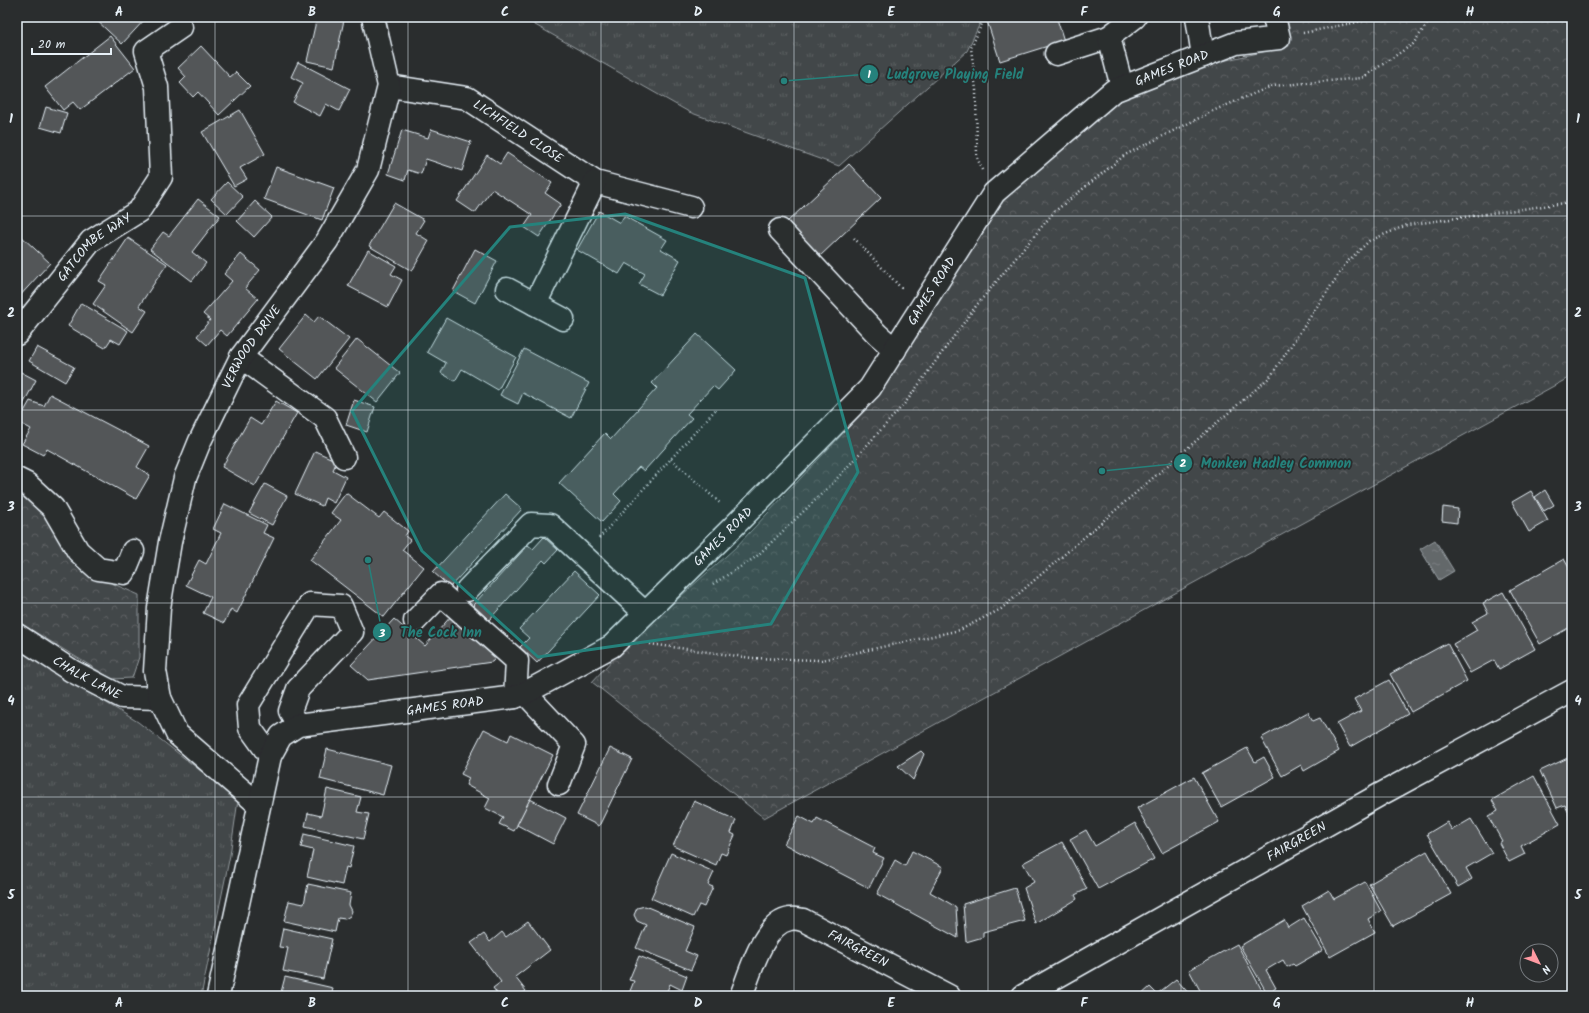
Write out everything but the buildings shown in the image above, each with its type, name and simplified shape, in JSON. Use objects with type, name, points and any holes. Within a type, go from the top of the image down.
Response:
[{"type":"street","name":"VERWOOD DRIVE","points":[[160,698],[155,670],[159,608],[170,542],[185,478],[200,441],[241,357],[327,241],[368,170],[389,86],[372,17]]},
{"type":"street","points":[[1056,54],[1109,37],[1135,17]]},
{"type":"street","points":[[1197,17],[1203,56]]},
{"type":"street","name":"GATCOMBE WAY","points":[[17,334],[91,241],[138,211],[161,177],[157,87],[146,51],[181,27]]},
{"type":"street","name":"GAMES ROAD","points":[[218,996],[270,756],[281,736],[298,725],[520,695],[612,646],[739,521],[870,388],[994,193],[1113,91],[1277,27]]},
{"type":"street","points":[[1109,37],[1122,87]]},
{"type":"street","name":"LICHFIELD CLOSE","points":[[389,86],[467,98],[595,182],[691,208]]},
{"type":"street","points":[[535,304],[595,182]]},
{"type":"street","points":[[780,230],[876,334],[894,350]]},
{"type":"street","points":[[507,289],[563,319]]},
{"type":"street","points":[[241,357],[325,418],[344,457]]},
{"type":"street","points":[[17,479],[27,484],[53,508],[78,551],[98,569],[124,573],[133,551]]},
{"type":"street","points":[[467,590],[531,524],[550,525],[582,557],[645,613]]},
{"type":"street","points":[[415,621],[440,594],[517,661],[520,695],[574,745],[559,784]]},
{"type":"street","points":[[270,756],[250,728],[248,705],[310,604],[341,606],[352,632],[298,689],[290,711],[298,725]]},
{"type":"street","name":"CHALK LANE","points":[[17,635],[72,671],[122,697],[160,698]]},
{"type":"street","name":"FAIRGREEN","points":[[1023,996],[1382,794],[1572,691]]},
{"type":"street","points":[[160,698],[177,734],[259,805]]},
{"type":"street","name":"FAIRGREEN","points":[[741,996],[768,933],[780,922],[791,918],[803,920],[945,995]]},
{"type":"path","points":[[986,17],[971,48],[976,90],[977,157],[994,193]]},
{"type":"path","points":[[1277,27],[1382,17]]},
{"type":"path","points":[[710,586],[756,557],[832,484],[906,402],[976,306],[1054,212],[1125,155],[1215,110],[1272,86],[1362,78],[1413,44],[1432,17]]},
{"type":"path","points":[[612,646],[655,644],[752,658],[822,660],[960,630],[1001,610],[1270,377],[1346,262],[1369,241],[1407,225],[1561,205],[1572,202]]},
{"type":"path","points":[[854,238],[921,309]]},
{"type":"path","points":[[582,557],[717,408]]},
{"type":"path","points":[[671,459],[739,521]]},
{"type":"highlighted area","points":[[625,214],[805,278],[858,472],[771,624],[538,657],[422,551],[352,411],[510,227]]},
{"type":"green space","points":[[521,17],[983,17],[967,51],[839,166],[689,112]]},
{"type":"green space","points":[[1282,17],[1572,17],[1572,376],[764,818],[592,682],[626,645],[735,548],[879,395],[1007,193],[1118,99],[1218,62],[1289,46]]},
{"type":"green space","points":[[17,489],[41,508],[93,575],[139,595],[139,657],[132,678],[112,679],[17,621]]},
{"type":"green space","points":[[17,649],[138,722],[238,800],[230,855],[201,996],[17,996]]},
{"type":"water","points":[[1435,540],[1454,571],[1439,580],[1420,549]]},
{"type":"place","name":"Ludgrove Playing Field","points":[[784,81]]},
{"type":"place","name":"Monken Hadley Common","points":[[1102,471]]},
{"type":"place","name":"The Cock Inn","points":[[368,560]]}]
